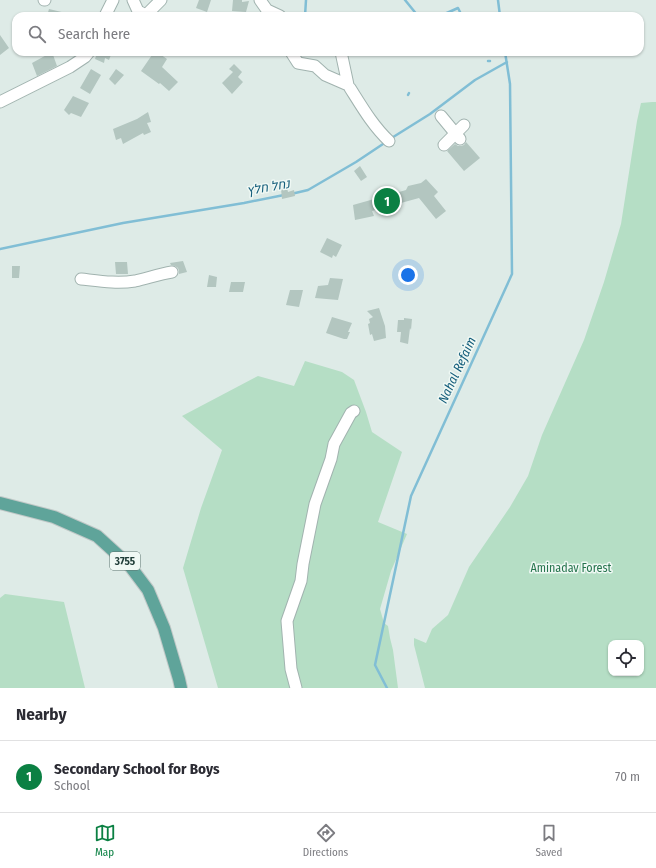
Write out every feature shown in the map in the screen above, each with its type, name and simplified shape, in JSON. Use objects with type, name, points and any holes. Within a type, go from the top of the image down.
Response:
[{"type":"main road","name":"3755","points":[[0,502],[54,517],[97,536],[130,566],[148,590],[164,628],[181,688]]},
{"type":"street","points":[[108,12],[113,0]]},
{"type":"street","points":[[133,0],[138,10],[141,12]]},
{"type":"street","points":[[149,12],[161,0]]},
{"type":"street","points":[[260,0],[267,10],[271,12]]},
{"type":"street","points":[[0,102],[89,56]]},
{"type":"street","points":[[294,56],[298,63],[315,66],[325,75],[348,86],[342,56]]},
{"type":"street","points":[[350,88],[380,134],[389,141]]},
{"type":"street","points":[[441,116],[458,136]]},
{"type":"street","points":[[444,145],[458,136],[464,125]]},
{"type":"street","points":[[81,279],[103,282],[121,282],[134,281],[172,272]]},
{"type":"street","points":[[296,688],[291,669],[287,621],[301,581],[315,504],[331,460],[334,444],[351,413],[354,411]]},
{"type":"green space","name":"Aminadav Forest","points":[[656,102],[656,688],[425,688],[414,645],[414,638],[426,643],[432,629],[448,615],[469,567],[510,507],[528,476],[542,435],[584,340],[604,282],[621,224],[641,103]]},
{"type":"green space","points":[[305,361],[342,372],[354,380],[372,432],[402,452],[378,522],[407,534],[391,571],[380,609],[384,623],[388,626],[398,688],[218,688],[183,568],[201,508],[222,450],[182,416],[258,376],[294,386]]},
{"type":"green space","points":[[5,594],[64,602],[85,688],[0,688],[0,598]]},
{"type":"building","points":[[199,0],[211,0],[207,12],[196,8]]},
{"type":"building","points":[[233,0],[242,0],[242,2],[249,1],[246,12],[232,11]]},
{"type":"building","points":[[49,9],[62,12],[48,12]]},
{"type":"building","points":[[0,35],[9,48],[0,55]]},
{"type":"building","points":[[45,56],[53,56],[57,66],[37,76],[32,63]]},
{"type":"building","points":[[96,56],[110,56],[109,60],[105,58],[104,63],[95,59]]},
{"type":"building","points":[[151,56],[163,56],[167,59],[162,67],[178,82],[169,91],[160,83],[159,84],[141,71]]},
{"type":"building","points":[[234,64],[242,72],[238,77],[243,82],[232,94],[222,83],[233,72],[229,69]]},
{"type":"building","points":[[91,69],[101,75],[90,94],[80,88]]},
{"type":"building","points":[[116,69],[124,75],[115,85],[109,79]]},
{"type":"building","points":[[73,96],[89,103],[81,117],[71,113],[69,115],[64,110]]},
{"type":"building","points":[[148,112],[151,122],[147,123],[151,132],[144,135],[143,133],[123,144],[121,138],[116,140],[113,129],[137,119]]},
{"type":"building","points":[[466,142],[480,158],[464,171],[447,151],[455,144],[461,146]]},
{"type":"building","points":[[360,166],[367,177],[361,181],[354,171]]},
{"type":"building","points":[[426,179],[438,192],[434,196],[446,211],[436,219],[419,198],[372,211],[374,216],[355,220],[353,205],[406,190],[408,186],[421,183]]},
{"type":"building","points":[[287,188],[288,192],[294,190],[295,196],[282,199],[281,189]]},
{"type":"building","points":[[327,238],[342,245],[336,257],[333,255],[332,258],[320,252]]},
{"type":"building","points":[[183,261],[187,272],[179,274],[178,268],[170,263]]},
{"type":"building","points":[[115,262],[127,262],[128,274],[116,274]]},
{"type":"building","points":[[12,266],[20,266],[19,278],[12,278]]},
{"type":"building","points":[[209,275],[217,277],[216,287],[207,287]]},
{"type":"building","points":[[330,278],[343,279],[338,300],[315,298],[318,286],[328,285]]},
{"type":"building","points":[[231,282],[245,282],[243,292],[229,292]]},
{"type":"building","points":[[290,290],[303,290],[299,307],[286,305]]},
{"type":"building","points":[[379,308],[385,326],[386,338],[374,341],[372,334],[370,335],[368,324],[370,323],[369,319],[373,317],[367,311]]},
{"type":"building","points":[[332,317],[352,323],[347,339],[326,333]]},
{"type":"building","points":[[404,318],[412,319],[408,344],[400,342],[401,332],[397,332],[398,320],[404,320]]},
{"type":"waterway","points":[[305,12],[306,0]]},
{"type":"waterway","points":[[405,0],[415,12]]},
{"type":"waterway","name":"Nahal Refaim","points":[[498,0],[500,12]]},
{"type":"waterway","points":[[449,12],[458,8],[460,12]]},
{"type":"waterway","name":"Nahal Refaim","points":[[387,688],[375,665],[411,496],[512,274],[510,84],[506,56]]},
{"type":"waterway","name":"נחל חלץ","points":[[390,139],[430,114],[475,80],[507,62]]},
{"type":"waterway","name":"נחל חלץ","points":[[291,194],[308,190],[356,162],[386,142]]},
{"type":"waterway","name":"נחל חלץ","points":[[0,249],[123,223],[284,195]]},
{"type":"place","name":"Secondary School for Boys","points":[[387,201]]}]
